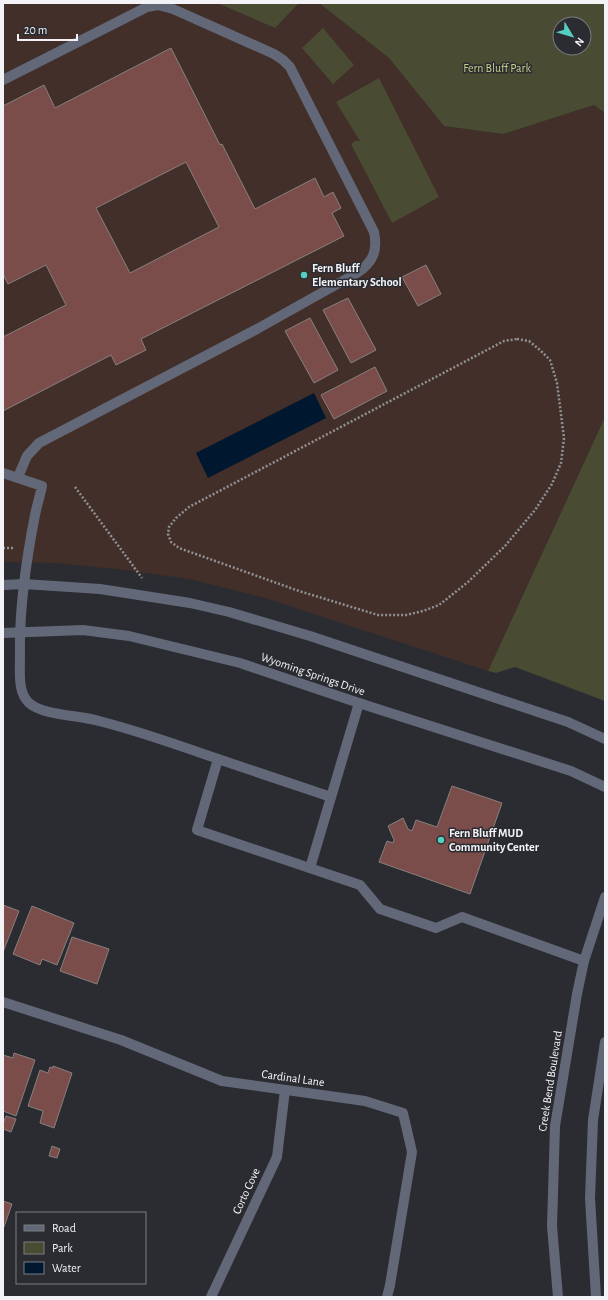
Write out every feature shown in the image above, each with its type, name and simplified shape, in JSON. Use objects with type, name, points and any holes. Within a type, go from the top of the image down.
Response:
[{"type":"street","points":[[3,80],[146,7],[158,5],[173,9],[274,54],[290,67],[374,232],[376,240],[376,248],[372,258],[366,267],[357,273],[256,329],[39,443],[28,456],[18,477]]},
{"type":"street","points":[[3,473],[42,486],[35,514],[24,584],[20,632],[21,689],[28,702],[45,711],[98,720],[143,733],[331,797]]},
{"type":"street","points":[[3,584],[100,589],[190,603],[230,612],[310,636],[560,720],[605,739]]},
{"type":"street","name":"Wyoming Springs Drive","points":[[3,633],[83,630],[129,636],[240,663],[571,771],[605,787]]},
{"type":"street","points":[[310,868],[359,703]]},
{"type":"street","points":[[218,759],[197,830],[360,885],[380,909],[436,928],[462,917],[584,961]]},
{"type":"street","name":"Creek Bend Boulevard","points":[[558,1297],[552,1226],[555,1126],[584,961],[605,897]]},
{"type":"street","name":"Cardinal Lane","points":[[3,1002],[121,1040],[222,1081],[365,1102],[403,1112],[412,1152],[387,1297]]},
{"type":"street","points":[[596,1297],[590,1198],[593,1120],[605,1042]]},
{"type":"street","name":"Corto Cove","points":[[211,1297],[277,1157],[285,1090]]},
{"type":"path","points":[[517,339],[529,341],[550,360],[557,383],[564,438],[561,463],[552,484],[534,510],[504,546],[473,577],[439,605],[406,615],[378,615],[299,591],[179,548],[171,542],[168,534],[169,527],[176,518],[189,507],[504,341],[517,339]]},
{"type":"path","points":[[75,487],[142,578]]},
{"type":"path","points":[[3,548],[14,548]]},
{"type":"shaded area","name":"Fern Bluff Elementary School","points":[[3,3],[217,3],[275,28],[299,3],[319,3],[389,58],[444,126],[503,134],[594,105],[605,113],[605,417],[488,671],[262,597],[190,579],[117,569],[55,563],[3,562]]},
{"type":"green space","points":[[217,3],[299,3],[275,28]]},
{"type":"green space","name":"Fern Bluff Park","points":[[319,3],[605,3],[605,113],[594,105],[503,134],[444,126],[389,58]]},
{"type":"green space","points":[[323,28],[354,65],[333,84],[302,48]]},
{"type":"green space","points":[[379,78],[439,197],[392,223],[351,144],[355,141],[360,141],[336,102]]},
{"type":"green space","points":[[605,417],[605,701],[515,667],[496,673],[488,671]]},
{"type":"water","points":[[314,393],[326,418],[208,478],[196,453]]},
{"type":"building","points":[[171,48],[220,145],[222,144],[255,209],[315,178],[324,197],[333,192],[341,208],[332,213],[344,236],[141,339],[146,350],[116,365],[111,355],[3,411],[3,337],[66,305],[46,265],[8,284],[3,274],[3,106],[44,85],[55,108]],"holes":[[[186,162],[219,227],[130,273],[96,208]]]},
{"type":"building","points":[[426,265],[441,294],[418,306],[402,277]]},
{"type":"building","points":[[348,298],[376,350],[351,363],[323,310]]},
{"type":"building","points":[[310,318],[338,370],[314,383],[285,331]]},
{"type":"building","points":[[375,367],[387,391],[334,419],[321,395]]},
{"type":"building","name":"Fern Bluff MUD Community Center","points":[[452,786],[502,803],[470,894],[379,862],[387,841],[393,843],[394,840],[388,826],[403,818],[408,829],[412,831],[416,820],[437,827]]},
{"type":"building","points":[[3,905],[19,911],[3,952]]},
{"type":"building","points":[[32,906],[74,923],[57,965],[42,959],[40,965],[13,954]]},
{"type":"building","points":[[72,937],[109,949],[97,984],[60,971]]},
{"type":"building","points":[[14,1053],[35,1060],[16,1116],[3,1111],[3,1055],[13,1058]]},
{"type":"building","points":[[53,1066],[72,1073],[54,1128],[40,1123],[43,1111],[28,1106],[40,1070],[48,1073],[50,1067],[53,1068]]},
{"type":"building","points":[[6,1116],[16,1119],[11,1132],[3,1129]]},
{"type":"building","points":[[52,1146],[60,1149],[57,1158],[49,1156]]},
{"type":"building","points":[[3,1201],[12,1204],[4,1227],[3,1227]]},
{"type":"place","name":"Fern Bluff Elementary School","points":[[304,275]]},
{"type":"place","name":"Fern Bluff MUD Community Center","points":[[441,840]]}]
